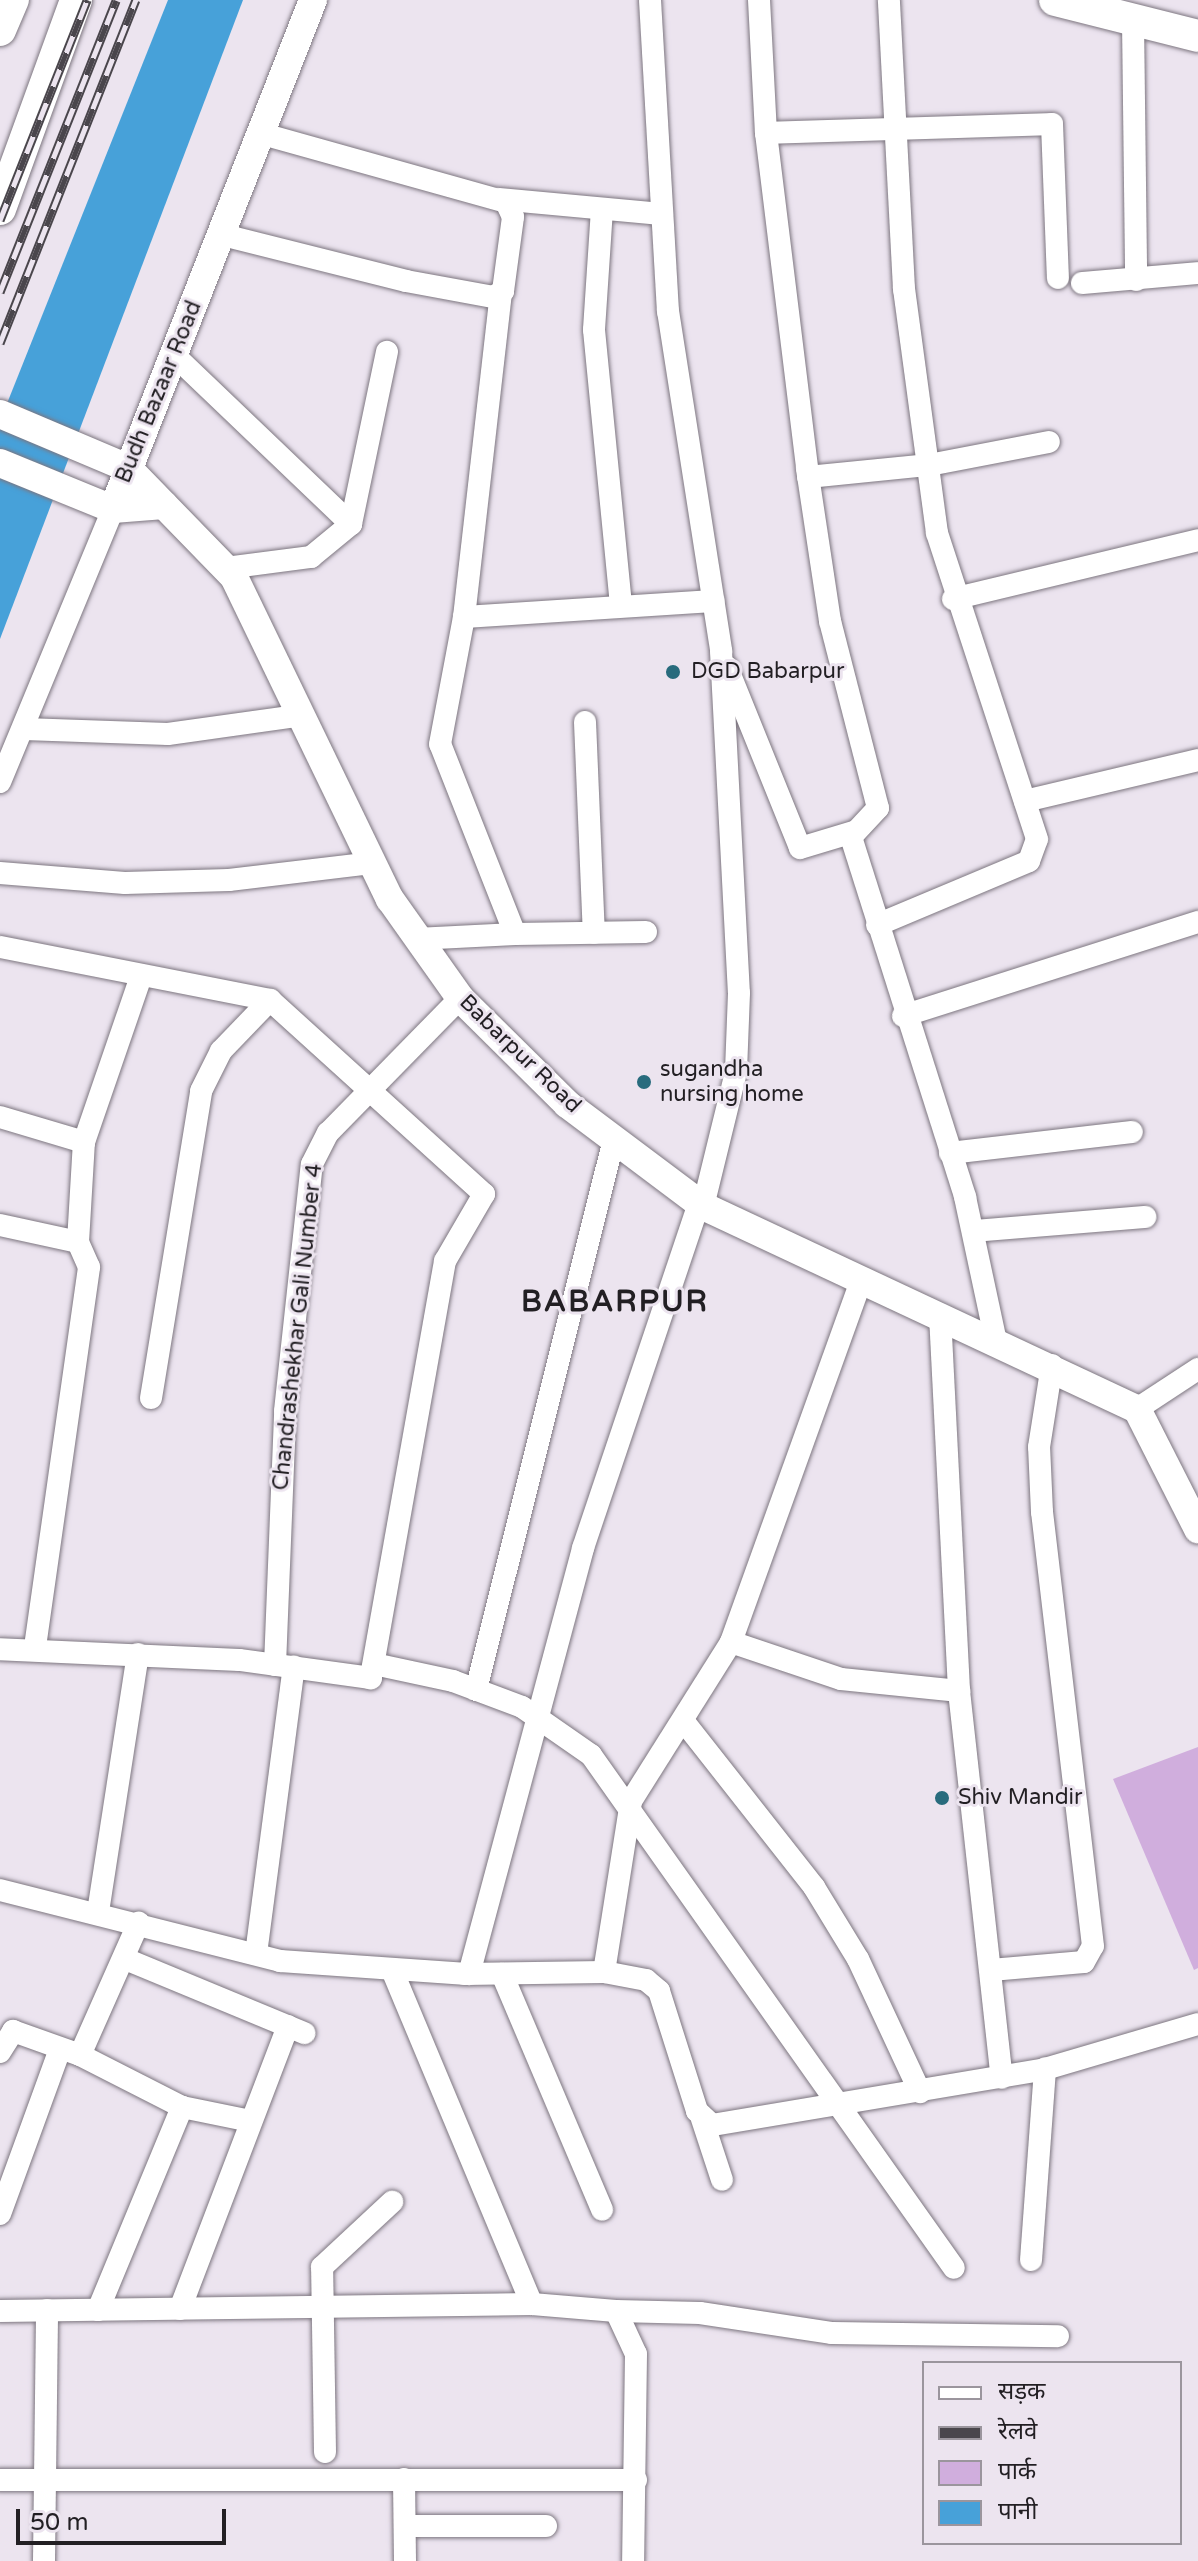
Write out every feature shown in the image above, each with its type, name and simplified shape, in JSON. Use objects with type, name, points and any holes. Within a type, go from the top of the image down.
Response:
[{"type":"main road","points":[[0,30],[13,0]]},
{"type":"main road","points":[[0,209],[76,0]]},
{"type":"main road","points":[[1055,0],[1198,36]]},
{"type":"street","name":"Budh Bazaar Road","points":[[0,782],[223,235],[313,0]]},
{"type":"street","points":[[469,1974],[535,1715],[722,1149],[739,1027],[721,651],[676,382],[661,214],[650,0]]},
{"type":"street","points":[[721,651],[800,848],[853,832],[878,808],[830,621],[808,477],[766,133],[759,0]]},
{"type":"street","points":[[877,925],[1029,861],[1037,839],[953,599],[929,465],[890,128],[889,0]]},
{"type":"street","points":[[1133,20],[1136,280]]},
{"type":"street","points":[[766,133],[1052,124],[1058,278]]},
{"type":"street","points":[[262,134],[495,198],[661,214]]},
{"type":"street","points":[[495,198],[513,210],[464,617],[440,744],[515,934]]},
{"type":"street","points":[[602,209],[594,330],[621,606]]},
{"type":"street","points":[[223,235],[406,281],[501,294]]},
{"type":"street","points":[[1082,283],[1198,273]]},
{"type":"street","points":[[226,568],[311,557],[351,524],[387,352]]},
{"type":"street","points":[[174,355],[351,524]]},
{"type":"street","name":"Babarpur Road","points":[[2,415],[128,468],[226,568],[303,715],[371,863],[416,939],[460,998],[567,1104],[701,1205],[1052,1365],[1137,1409]]},
{"type":"street","points":[[808,477],[929,465],[1049,442]]},
{"type":"street","points":[[0,463],[113,509],[164,505]]},
{"type":"street","points":[[953,599],[1198,540]]},
{"type":"street","points":[[464,617],[713,601]]},
{"type":"street","points":[[24,729],[168,734],[303,715]]},
{"type":"street","points":[[585,722],[594,933]]},
{"type":"street","points":[[1025,801],[1198,760]]},
{"type":"street","points":[[853,832],[903,1016],[974,1231],[996,1341]]},
{"type":"street","points":[[0,873],[125,883],[229,880],[371,863]]},
{"type":"street","points":[[903,1016],[1198,922]]},
{"type":"street","points":[[416,939],[646,932]]},
{"type":"street","points":[[0,947],[270,1000],[371,1088],[484,1194],[445,1261],[371,1678],[284,1666],[138,1654],[35,1647],[0,1649]]},
{"type":"street","points":[[35,1647],[89,1267],[78,1242],[84,1142],[141,976]]},
{"type":"street","name":"Chandrashekhar Gali Number 4","points":[[256,1954],[284,1666],[284,1423],[309,1183],[318,1147],[460,998]]},
{"type":"street","points":[[151,1398],[201,1091],[221,1051],[270,1000]]},
{"type":"street","points":[[0,1117],[84,1142]]},
{"type":"street","points":[[950,1153],[1132,1132]]},
{"type":"street","points":[[476,1690],[614,1139]]},
{"type":"street","points":[[974,1231],[1145,1217]]},
{"type":"street","points":[[0,1225],[78,1242]]},
{"type":"street","points":[[604,1972],[629,1807],[685,1723],[731,1642],[861,1280]]},
{"type":"street","points":[[940,1315],[959,1691],[1002,2078]]},
{"type":"street","points":[[991,1970],[1084,1962],[1093,1946],[1042,1512],[1039,1447],[1052,1365]]},
{"type":"street","points":[[1198,1369],[1137,1409],[1198,1529]]},
{"type":"street","points":[[731,1642],[841,1679],[959,1691]]},
{"type":"street","points":[[98,1912],[138,1654]]},
{"type":"street","points":[[374,1664],[476,1690],[535,1715],[591,1755],[834,2107],[954,2268]]},
{"type":"street","points":[[685,1723],[814,1887],[858,1959],[920,2092]]},
{"type":"street","points":[[0,1890],[139,1922],[256,1954],[392,1970],[469,1974],[604,1972],[646,1980],[659,1991],[722,2180]]},
{"type":"street","points":[[0,2214],[70,2052],[128,1960],[139,1922]]},
{"type":"street","points":[[128,1960],[296,2029],[251,2121],[180,2309]]},
{"type":"street","points":[[392,1970],[532,2304]]},
{"type":"street","points":[[502,1974],[602,2210]]},
{"type":"street","points":[[701,2116],[712,2125],[1002,2078],[1045,2069],[1198,2024]]},
{"type":"street","points":[[0,2052],[13,2031],[70,2052],[182,2107],[251,2121]]},
{"type":"street","points":[[1031,2260],[1045,2069]]},
{"type":"street","points":[[98,2310],[182,2107]]},
{"type":"street","points":[[325,2452],[320,2307],[328,2253],[367,2229],[392,2202]]},
{"type":"street","points":[[0,2311],[532,2304],[616,2311],[700,2313],[832,2333],[1058,2336]]},
{"type":"street","points":[[44,2561],[47,2310]]},
{"type":"street","points":[[616,2311],[636,2354],[633,2561]]},
{"type":"street","points":[[404,2479],[405,2561]]},
{"type":"street","points":[[0,2480],[636,2480]]},
{"type":"street","points":[[405,2526],[546,2526]]},
{"type":"green space","points":[[1198,1747],[1198,1968],[1194,1970],[1113,1779]]},
{"type":"water","points":[[168,0],[243,0],[0,639],[0,421]]},
{"type":"railway","points":[[0,220],[87,0]]},
{"type":"railway","points":[[0,292],[116,0]]},
{"type":"railway","points":[[0,343],[136,0]]},
{"type":"place","name":"DGD Babarpur","points":[[673,672]]},
{"type":"place","name":"sugandha nursing home","points":[[644,1082]]},
{"type":"place","name":"Shiv Mandir","points":[[942,1798]]},
{"type":"district","name":"BABARPUR","points":[[615,1302]]}]
